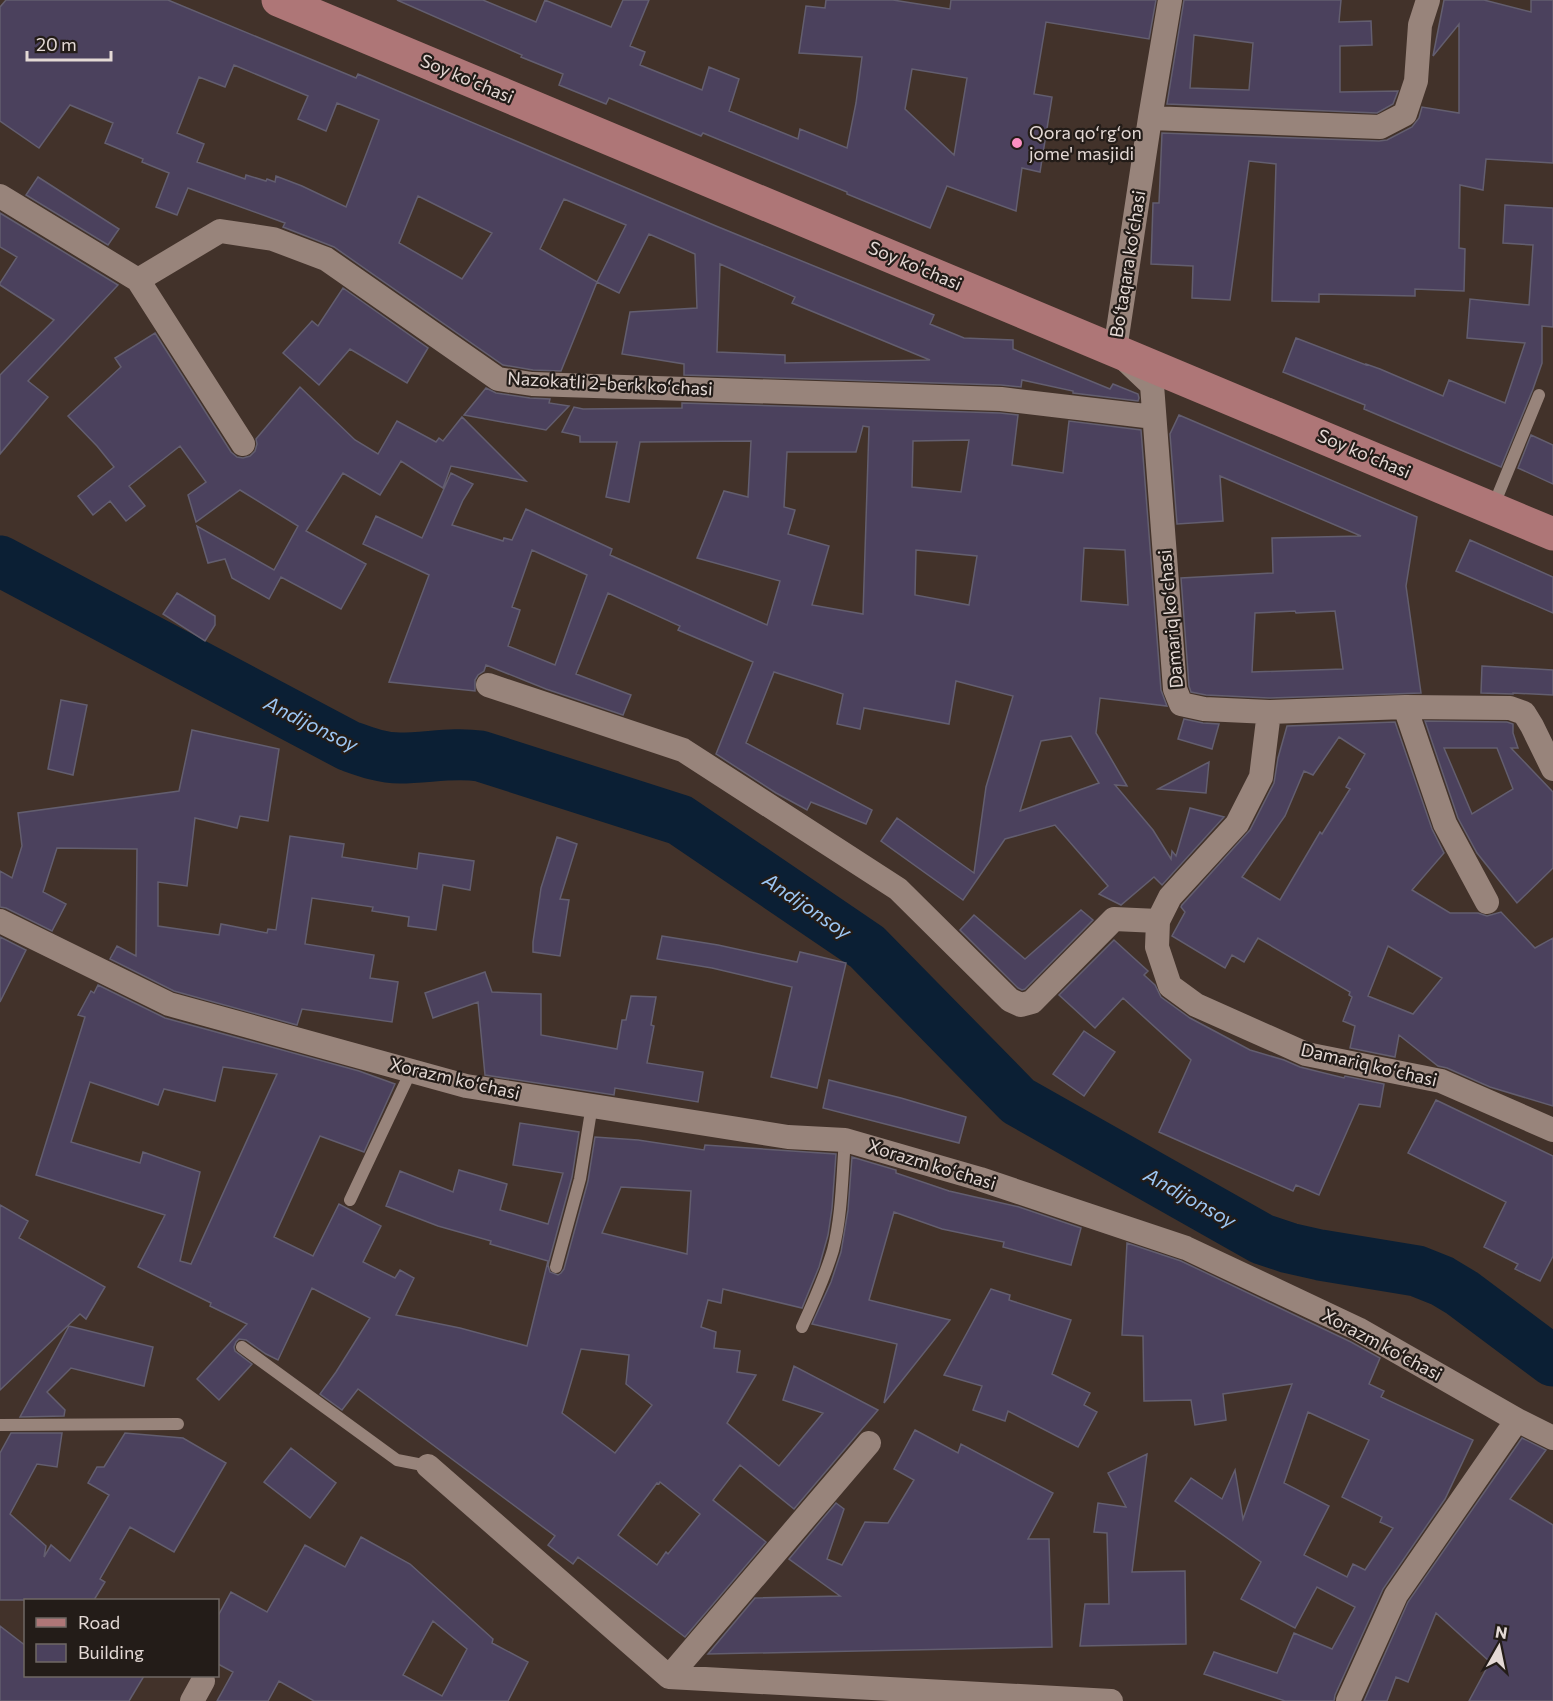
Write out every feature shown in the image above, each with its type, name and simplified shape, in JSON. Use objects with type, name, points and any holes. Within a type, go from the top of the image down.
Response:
[{"type":"main road","name":"Soy ko'chasi","points":[[278,0],[1553,534]]},
{"type":"street","name":"Boʻtaqara koʻchasi","points":[[1115,350],[1170,0]]},
{"type":"street","points":[[1150,118],[1380,127],[1405,114],[1416,81],[1420,25],[1428,0]]},
{"type":"street","points":[[0,196],[138,280],[243,444]]},
{"type":"street","name":"Nazokatli 2-berk koʻchasi","points":[[138,280],[220,231],[273,239],[326,259],[498,379],[532,384],[1001,399],[1154,417]]},
{"type":"street","name":"Damariq koʻchasi","points":[[1115,350],[1152,385],[1175,689],[1182,704],[1204,709],[1269,712],[1261,777],[1237,824],[1170,897],[1158,921],[1157,947],[1170,986],[1196,1005],[1306,1054],[1442,1081],[1553,1130]]},
{"type":"street","points":[[488,685],[683,750],[898,889],[1010,1000],[1021,1005],[1032,1002],[1114,919],[1158,921]]},
{"type":"street","points":[[1269,712],[1405,707],[1510,708],[1524,713],[1553,769]]},
{"type":"street","points":[[1405,707],[1445,824],[1487,902]]},
{"type":"street","name":"Xorazm koʻchasi","points":[[0,921],[168,1004],[466,1086],[789,1137],[845,1140],[980,1179],[1186,1248],[1358,1329],[1553,1438]]},
{"type":"street","points":[[1348,1701],[1396,1595],[1517,1419]]},
{"type":"street","points":[[669,1677],[869,1443]]},
{"type":"street","points":[[428,1466],[669,1677],[1111,1701]]},
{"type":"lane","points":[[1493,508],[1539,395]]},
{"type":"lane","points":[[350,1200],[411,1071]]},
{"type":"lane","points":[[556,1267],[580,1179],[592,1105]]},
{"type":"lane","points":[[802,1327],[824,1279],[833,1248],[845,1140]]},
{"type":"lane","points":[[242,1347],[397,1460],[428,1466]]},
{"type":"lane","points":[[0,1425],[178,1424]]},
{"type":"building","points":[[6,0],[168,0],[356,78],[358,74],[716,226],[934,315],[930,324],[964,338],[1013,340],[1013,349],[1110,389],[1113,384],[1138,394],[1138,401],[1073,393],[1073,391],[1022,380],[1021,387],[684,375],[684,364],[622,354],[630,312],[697,308],[695,254],[649,234],[619,293],[597,282],[561,371],[533,370],[503,365],[334,247],[283,227],[285,223],[188,188],[177,215],[156,207],[169,173],[105,143],[113,123],[70,105],[39,148],[0,121],[0,7]],"holes":[[[234,65],[308,96],[298,119],[326,131],[337,103],[379,120],[346,207],[276,176],[275,182],[246,175],[245,179],[197,162],[204,144],[177,133],[199,77],[225,87]],[[418,196],[492,233],[462,279],[399,243]],[[564,199],[626,225],[597,282],[540,249]],[[720,264],[795,297],[792,303],[930,360],[785,363],[785,355],[717,352]]]},
{"type":"building","points":[[397,0],[483,0],[536,22],[545,0],[611,27],[623,0],[649,0],[630,46],[645,52],[640,65],[702,90],[709,67],[739,79],[729,111],[798,139],[800,129],[847,148],[862,57],[799,53],[806,6],[825,8],[826,0],[893,0],[950,9],[951,0],[1156,0],[1149,39],[1046,22],[1034,94],[1052,97],[1040,172],[1022,168],[1016,211],[947,186],[930,228],[703,133],[701,136],[609,98],[606,104],[559,85],[563,74],[521,57],[522,55]],"holes":[[[912,69],[967,78],[954,155],[905,109]]]},
{"type":"building","points":[[1184,0],[1341,0],[1339,22],[1371,21],[1372,45],[1340,46],[1340,92],[1398,91],[1393,104],[1377,113],[1167,104]],"holes":[[[1194,35],[1253,43],[1249,90],[1190,88]]]},
{"type":"building","points":[[1444,0],[1484,0],[1531,12],[1531,0],[1553,0],[1553,163],[1486,159],[1483,190],[1460,185],[1459,248],[1465,249],[1464,291],[1415,289],[1415,296],[1319,294],[1319,302],[1272,301],[1276,164],[1249,161],[1230,300],[1192,298],[1193,266],[1151,264],[1153,203],[1159,203],[1162,133],[1379,141],[1387,140],[1412,127],[1419,118],[1422,107],[1459,113],[1459,24],[1433,56]]},
{"type":"building","points":[[38,177],[119,229],[108,245],[26,195]]},
{"type":"building","points":[[1505,205],[1553,208],[1553,327],[1542,326],[1542,363],[1501,467],[1364,409],[1365,405],[1283,372],[1296,338],[1380,369],[1443,396],[1449,380],[1505,403],[1525,343],[1467,338],[1470,299],[1529,305],[1533,245],[1503,243]]},
{"type":"building","points":[[0,213],[118,285],[28,381],[48,397],[0,454],[0,375],[54,320],[0,285],[17,257],[0,247]]},
{"type":"building","points":[[343,288],[428,348],[407,383],[350,349],[319,385],[283,353],[312,321],[318,326]]},
{"type":"building","points":[[155,333],[231,452],[237,457],[250,456],[255,451],[256,439],[300,387],[355,440],[378,454],[397,421],[436,442],[439,438],[443,441],[462,417],[526,481],[451,466],[443,488],[401,461],[380,495],[343,473],[306,531],[366,564],[341,609],[281,577],[269,599],[232,578],[225,559],[208,563],[197,526],[274,570],[298,526],[240,490],[196,522],[188,495],[206,482],[180,446],[129,486],[145,506],[126,521],[110,501],[93,515],[78,496],[114,467],[68,416],[121,367],[115,358]]},
{"type":"building","points":[[486,388],[496,393],[550,399],[549,403],[569,406],[546,430],[464,415]]},
{"type":"building","points":[[682,403],[1018,415],[1012,465],[1063,473],[1069,421],[1141,430],[1161,690],[1167,706],[1100,698],[1096,733],[1127,786],[1115,785],[1153,830],[1171,859],[1172,851],[1176,856],[1190,808],[1224,817],[1162,885],[1154,877],[1121,905],[1099,894],[1108,886],[1055,825],[1005,839],[963,900],[881,841],[897,818],[974,873],[986,787],[1013,696],[956,681],[949,724],[864,708],[860,729],[837,724],[843,694],[774,672],[746,743],[872,810],[866,824],[811,802],[807,810],[716,754],[753,662],[678,630],[680,626],[608,593],[576,674],[631,695],[623,715],[546,689],[486,665],[484,671],[475,680],[475,691],[389,682],[429,575],[363,544],[376,516],[422,538],[451,473],[473,484],[452,525],[503,541],[504,538],[512,540],[526,509],[612,549],[610,555],[767,625],[780,581],[697,558],[724,491],[748,497],[751,441],[640,442],[629,502],[606,497],[617,442],[580,442],[580,436],[562,432],[574,407],[583,409],[682,408]],"holes":[[[863,426],[869,427],[863,614],[812,605],[829,546],[788,534],[795,510],[784,507],[787,452],[856,452]],[[969,440],[961,492],[912,487],[913,441]],[[1084,548],[1125,550],[1128,605],[1081,601]],[[532,550],[587,575],[555,665],[508,646],[520,610],[512,607]],[[916,550],[977,556],[969,605],[915,595]],[[1071,736],[1099,783],[1020,811],[1041,741]]]},
{"type":"building","points":[[1179,415],[1417,517],[1406,586],[1421,693],[1269,698],[1206,695],[1191,692],[1181,578],[1273,573],[1272,538],[1361,536],[1220,476],[1223,521],[1177,524],[1170,434]],"holes":[[[1295,611],[1296,613],[1335,611],[1343,669],[1252,672],[1255,613]]]},
{"type":"building","points":[[1531,435],[1553,445],[1553,484],[1518,468]]},
{"type":"building","points":[[1470,540],[1553,577],[1553,613],[1456,571]]},
{"type":"building","points":[[177,593],[215,616],[215,625],[205,641],[163,614]]},
{"type":"building","points":[[1482,666],[1553,670],[1553,695],[1481,693]]},
{"type":"building","points":[[61,700],[87,705],[73,775],[48,769]]},
{"type":"building","points":[[1184,719],[1219,724],[1212,749],[1178,739]]},
{"type":"building","points":[[1425,721],[1513,724],[1513,733],[1518,748],[1511,748],[1553,792],[1553,868],[1517,903],[1477,853],[1458,818]],"holes":[[[1444,748],[1497,748],[1513,789],[1472,814]]]},
{"type":"building","points":[[1395,722],[1432,829],[1444,853],[1412,890],[1450,913],[1478,913],[1487,916],[1501,912],[1535,948],[1553,938],[1553,1106],[1490,1087],[1438,1066],[1399,1035],[1395,1057],[1350,1048],[1355,1026],[1343,1021],[1352,997],[1349,995],[1350,992],[1258,938],[1244,962],[1232,955],[1225,968],[1172,936],[1185,912],[1182,905],[1250,830],[1274,783],[1287,726]],"holes":[[[1339,737],[1365,754],[1346,787],[1350,789],[1322,834],[1320,832],[1280,900],[1242,877],[1285,816],[1304,771],[1313,775]],[[1388,946],[1442,978],[1413,1014],[1368,996]]]},
{"type":"building","points":[[192,730],[279,749],[268,821],[240,816],[237,828],[195,818],[187,886],[158,882],[158,926],[219,935],[221,924],[267,933],[268,929],[276,930],[290,836],[344,844],[342,857],[417,869],[419,853],[474,861],[470,890],[443,885],[436,930],[408,926],[409,917],[372,911],[373,907],[312,898],[305,944],[374,955],[370,978],[398,982],[392,1022],[302,1009],[297,1025],[174,991],[110,959],[117,946],[136,956],[137,849],[57,848],[43,892],[66,904],[52,931],[0,907],[0,871],[12,878],[22,846],[18,813],[179,791]]},
{"type":"building","points":[[1209,762],[1206,793],[1158,789]]},
{"type":"building","points":[[557,837],[577,844],[560,899],[569,900],[560,956],[533,952],[541,888]]},
{"type":"building","points":[[1081,910],[1093,920],[1022,990],[960,930],[974,915],[1025,959]]},
{"type":"building","points":[[662,936],[797,962],[800,952],[846,963],[817,1088],[771,1077],[792,987],[712,968],[657,959]]},
{"type":"building","points":[[0,937],[26,950],[0,1002]]},
{"type":"building","points":[[1114,940],[1148,971],[1144,975],[1155,985],[1161,997],[1190,1018],[1250,1050],[1300,1067],[1344,1078],[1345,1076],[1384,1084],[1380,1107],[1359,1104],[1319,1195],[1296,1185],[1293,1191],[1159,1132],[1191,1060],[1123,998],[1095,1028],[1059,995]]},
{"type":"building","points":[[485,972],[492,992],[541,994],[541,1035],[617,1049],[622,1020],[626,1020],[631,996],[656,997],[651,1025],[654,1026],[647,1063],[703,1072],[698,1102],[615,1088],[614,1095],[485,1075],[478,1002],[433,1018],[425,993]]},
{"type":"building","points":[[98,985],[165,1018],[359,1071],[395,1084],[364,1152],[320,1136],[274,1237],[313,1256],[339,1204],[381,1226],[363,1262],[395,1278],[400,1270],[414,1278],[396,1315],[460,1328],[527,1346],[548,1261],[490,1244],[491,1241],[438,1226],[386,1206],[400,1171],[453,1192],[459,1170],[507,1184],[500,1210],[548,1224],[563,1173],[513,1165],[520,1123],[579,1132],[572,1177],[548,1265],[550,1272],[558,1275],[564,1269],[588,1181],[595,1137],[638,1140],[704,1150],[705,1145],[836,1154],[828,1235],[819,1267],[802,1308],[723,1289],[721,1303],[708,1300],[701,1327],[716,1332],[714,1348],[740,1351],[737,1372],[756,1375],[727,1423],[779,1466],[823,1413],[783,1400],[794,1366],[878,1410],[794,1509],[740,1465],[713,1500],[766,1542],[685,1637],[578,1557],[573,1564],[548,1545],[555,1536],[358,1389],[342,1410],[320,1394],[370,1318],[312,1288],[278,1360],[246,1340],[239,1339],[236,1342],[235,1351],[252,1364],[219,1400],[197,1379],[247,1324],[210,1306],[211,1303],[138,1267],[165,1215],[36,1175],[85,1017],[78,1015],[91,991],[94,993]],"holes":[[[223,1067],[277,1074],[191,1264],[180,1261],[200,1172],[143,1152],[140,1163],[71,1142],[90,1082],[158,1105],[164,1089],[215,1101]],[[621,1187],[691,1191],[687,1254],[602,1233]],[[581,1349],[629,1355],[626,1384],[652,1405],[615,1453],[562,1413]],[[660,1482],[700,1514],[657,1565],[618,1535],[657,1483]]]},
{"type":"building","points":[[1084,1031],[1115,1052],[1084,1096],[1053,1074]]},
{"type":"building","points":[[829,1080],[966,1117],[959,1143],[823,1108]]},
{"type":"building","points":[[1436,1100],[1553,1156],[1553,1256],[1540,1281],[1515,1269],[1518,1264],[1484,1247],[1506,1202],[1408,1153]]},
{"type":"building","points":[[852,1157],[896,1170],[896,1173],[949,1191],[1019,1207],[1081,1228],[1071,1265],[1003,1247],[1004,1242],[942,1229],[894,1212],[869,1300],[950,1320],[884,1403],[897,1344],[812,1324],[831,1282],[841,1252],[848,1210]]},
{"type":"building","points":[[0,1205],[28,1221],[19,1238],[105,1287],[86,1319],[80,1314],[0,1390]]},
{"type":"building","points":[[1127,1243],[1181,1261],[1380,1358],[1369,1384],[1384,1391],[1381,1397],[1473,1440],[1445,1499],[1383,1589],[1334,1701],[1285,1701],[1204,1674],[1214,1652],[1277,1673],[1294,1633],[1332,1649],[1355,1607],[1317,1587],[1295,1628],[1241,1599],[1261,1562],[1175,1501],[1191,1478],[1222,1499],[1235,1470],[1243,1519],[1292,1384],[1223,1394],[1226,1420],[1195,1425],[1191,1400],[1144,1401],[1143,1336],[1122,1335]],"holes":[[[1308,1412],[1369,1440],[1342,1497],[1382,1517],[1380,1522],[1393,1528],[1365,1570],[1353,1564],[1347,1577],[1304,1555],[1329,1506],[1284,1483]]]},
{"type":"building","points":[[991,1289],[1010,1295],[1009,1300],[1071,1320],[1052,1374],[1090,1393],[1084,1405],[1097,1412],[1078,1447],[1008,1411],[1005,1421],[973,1410],[982,1386],[944,1375]]},
{"type":"building","points":[[69,1326],[153,1347],[144,1386],[71,1368],[47,1392],[65,1410],[64,1416],[20,1417]]},
{"type":"building","points":[[915,1430],[958,1453],[961,1444],[1053,1493],[1028,1539],[1049,1539],[1052,1647],[708,1654],[755,1598],[840,1596],[789,1559],[836,1503],[844,1509],[827,1559],[842,1565],[865,1522],[888,1523],[914,1480],[894,1469]]},
{"type":"building","points":[[11,1433],[62,1433],[57,1467],[37,1464],[10,1514],[46,1546],[44,1557],[51,1545],[70,1561],[109,1495],[88,1483],[97,1467],[104,1467],[125,1433],[183,1438],[226,1463],[174,1552],[130,1527],[100,1579],[105,1582],[95,1599],[0,1600],[0,1453]]},
{"type":"building","points":[[1522,1438],[1546,1450],[1510,1499],[1553,1525],[1553,1701],[1469,1701],[1490,1662],[1436,1613],[1408,1682],[1396,1677],[1387,1701],[1364,1701],[1408,1602]]},
{"type":"building","points":[[291,1448],[336,1483],[310,1518],[264,1482]]},
{"type":"building","points":[[1147,1454],[1132,1572],[1185,1571],[1186,1644],[1080,1646],[1085,1604],[1109,1604],[1107,1533],[1094,1532],[1098,1503],[1126,1507],[1108,1473]]},
{"type":"building","points":[[361,1537],[410,1564],[493,1639],[492,1643],[528,1662],[508,1701],[314,1701],[279,1681],[268,1701],[217,1701],[233,1672],[219,1665],[219,1614],[231,1592],[267,1612],[305,1545],[345,1567]],"holes":[[[433,1621],[467,1649],[442,1696],[403,1675]]]},
{"type":"building","points":[[0,1626],[24,1644],[24,1677],[143,1677],[129,1701],[0,1701]]},
{"type":"waterway","name":"Andijonsoy","points":[[0,561],[349,746],[393,758],[480,756],[680,820],[867,947],[1018,1101],[1262,1239],[1320,1255],[1417,1271],[1442,1281],[1462,1293],[1553,1361]]},
{"type":"place","name":"Qora qoʻrgʻon jome' masjidi","points":[[1017,143]]}]
